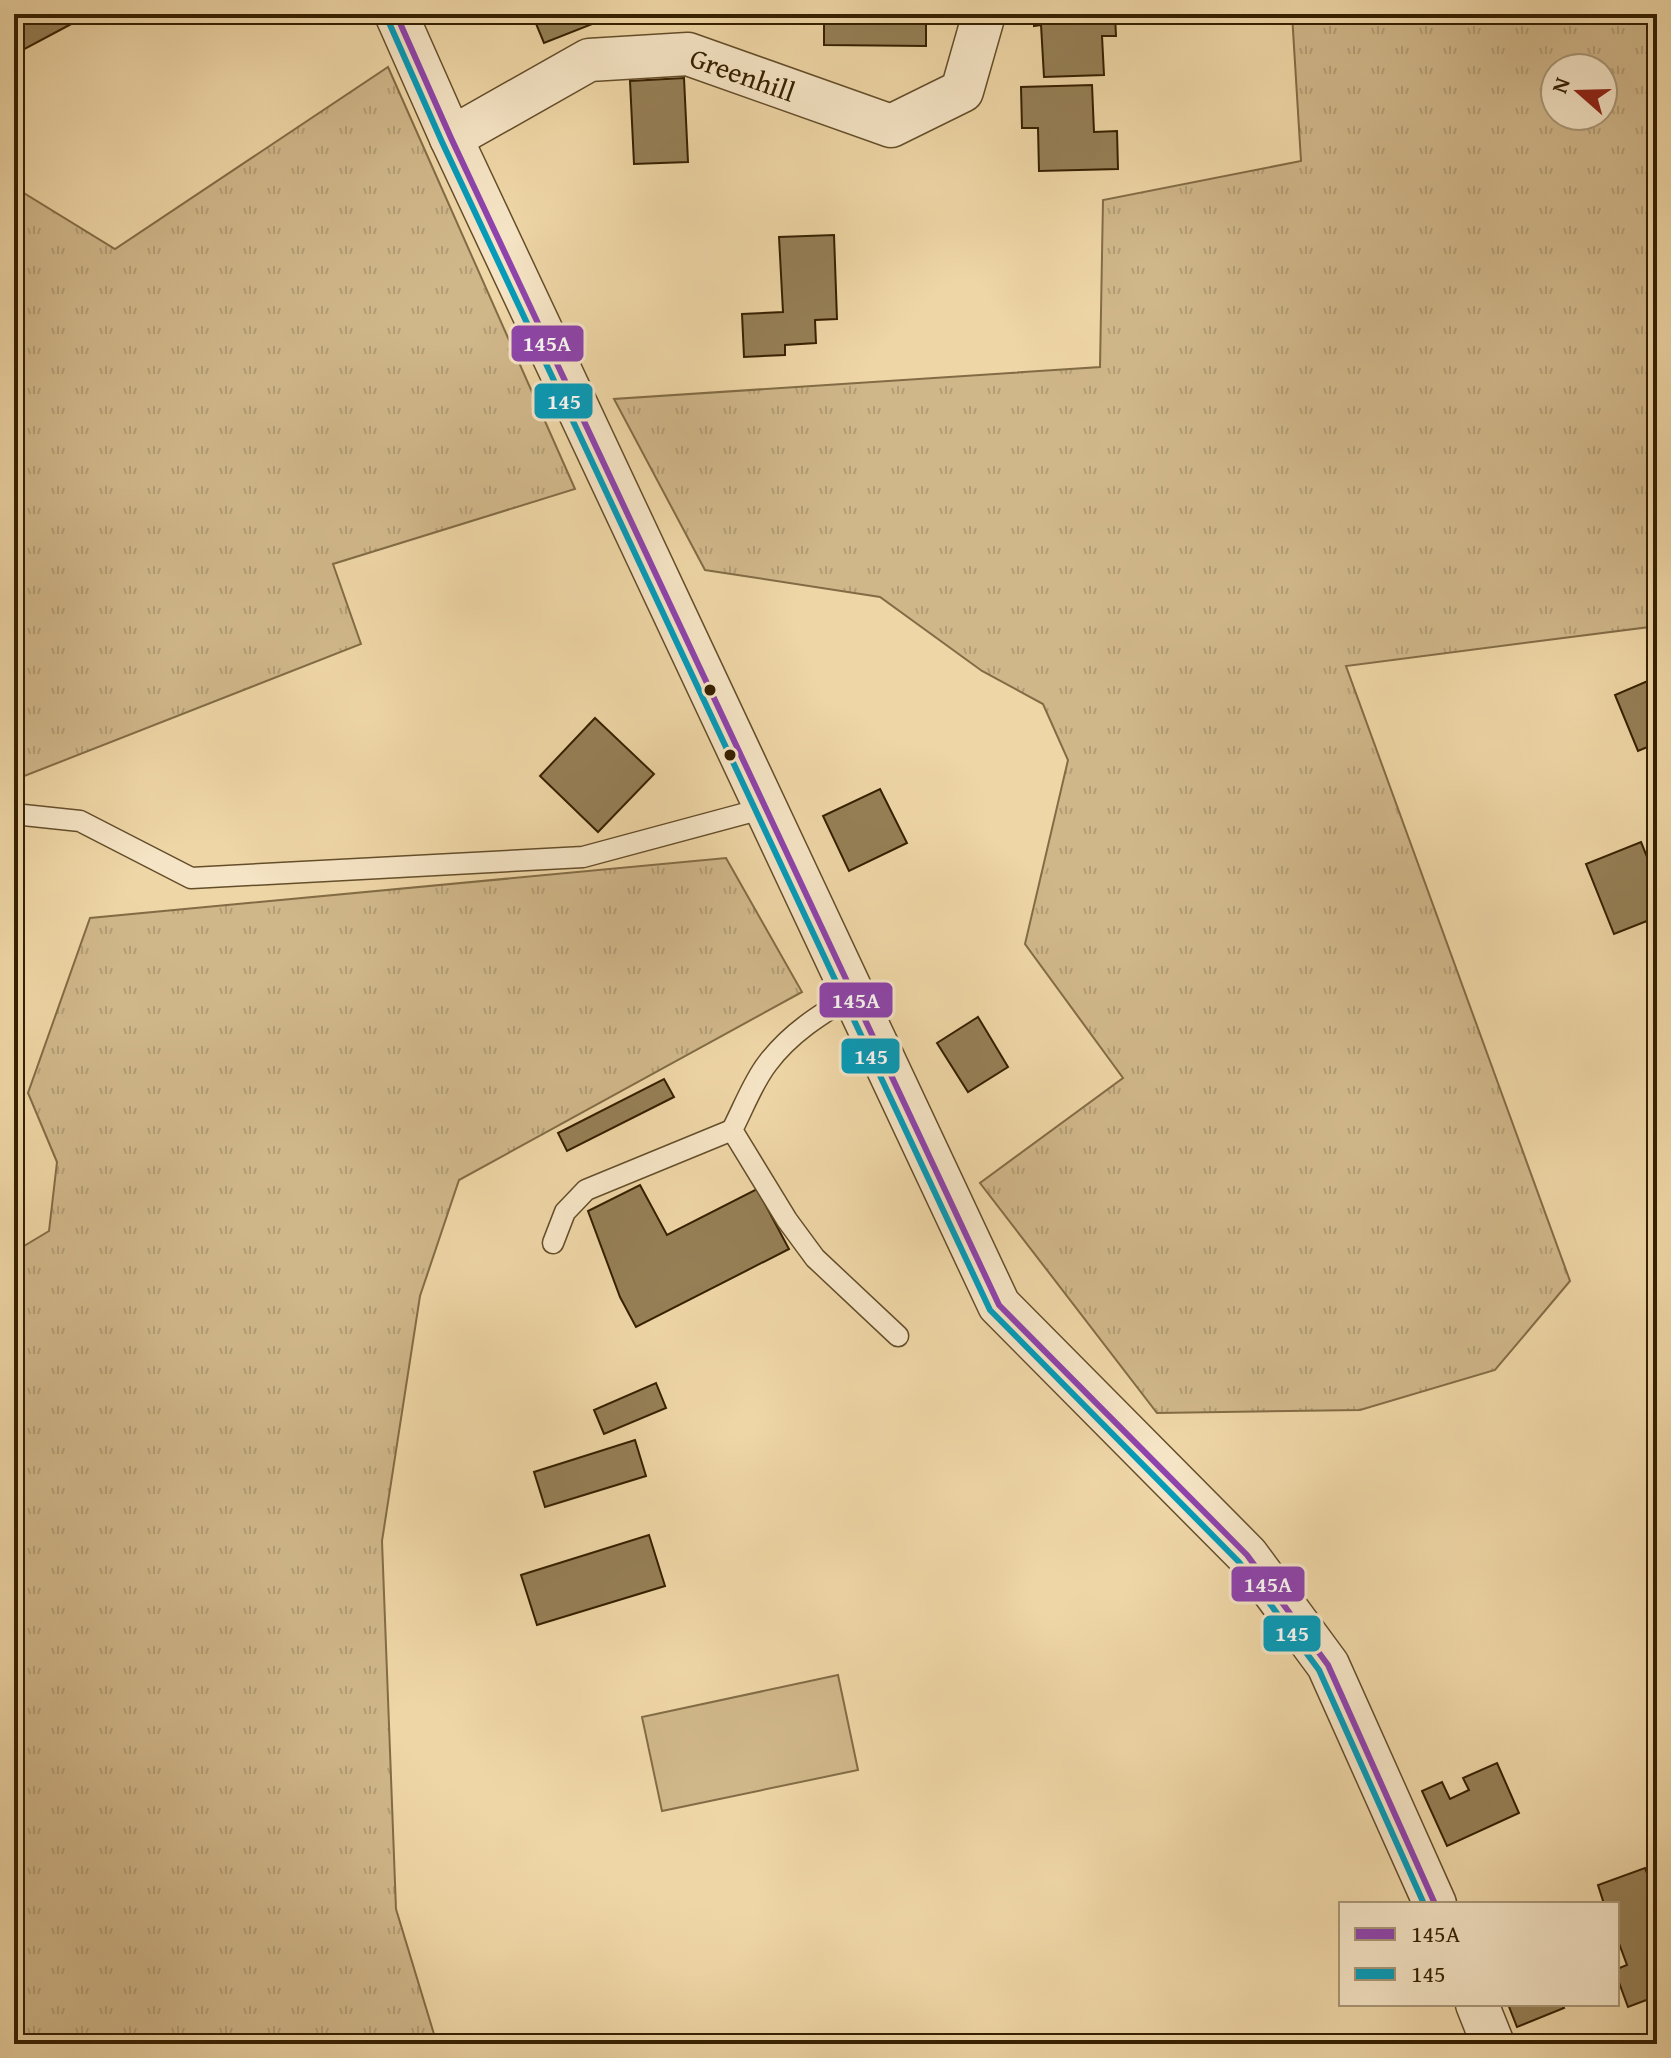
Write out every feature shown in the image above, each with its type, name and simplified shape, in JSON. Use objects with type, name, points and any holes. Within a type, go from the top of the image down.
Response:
[{"type":"street","points":[[396,14],[451,138],[999,1305],[1247,1555],[1328,1665],[1434,1902]]},
{"type":"street","name":"Greenhill","points":[[451,138],[589,60],[688,54],[891,126],[962,91],[984,14]]},
{"type":"street","points":[[1478,2006],[1493,2044]]},
{"type":"lane","points":[[14,814],[80,821],[191,878],[583,857],[765,808]]},
{"type":"lane","points":[[553,1243],[565,1212],[586,1190],[732,1130],[765,1065],[793,1034],[854,994]]},
{"type":"lane","points":[[732,1130],[787,1220],[815,1258],[898,1336]]},
{"type":"green space","points":[[1292,14],[1657,14],[1657,626],[1346,666],[1570,1281],[1495,1370],[1360,1410],[1157,1413],[980,1183],[1123,1078],[1025,944],[1068,760],[1043,704],[982,671],[880,597],[705,570],[614,399],[1100,367],[1103,200],[1301,161]]},
{"type":"green space","points":[[388,67],[575,489],[333,564],[361,644],[14,780],[14,187],[115,249]]},
{"type":"green space","points":[[726,858],[802,992],[459,1180],[420,1296],[382,1541],[396,1909],[437,2044],[14,2044],[14,1252],[49,1231],[57,1162],[28,1093],[90,918]]},
{"type":"green space","points":[[838,1675],[858,1770],[662,1811],[642,1717]]},
{"type":"building","points":[[14,14],[70,14],[75,22],[19,52],[14,42]]},
{"type":"building","points":[[532,14],[603,14],[605,19],[544,43]]},
{"type":"building","points":[[824,14],[963,14],[963,18],[926,18],[926,46],[824,45]]},
{"type":"building","points":[[1034,14],[1115,14],[1116,36],[1102,36],[1104,75],[1044,77],[1041,25],[1034,26]]},
{"type":"building","points":[[684,78],[688,162],[634,164],[630,81]]},
{"type":"building","points":[[1092,85],[1094,132],[1117,131],[1118,169],[1039,171],[1038,128],[1022,128],[1021,87]]},
{"type":"building","points":[[834,235],[837,319],[815,320],[816,343],[785,345],[785,355],[744,357],[742,314],[783,312],[779,237]]},
{"type":"building","points":[[1657,677],[1657,743],[1638,751],[1615,695]]},
{"type":"building","points":[[595,718],[654,774],[598,832],[540,776]]},
{"type":"building","points":[[880,789],[907,843],[849,871],[823,816]]},
{"type":"building","points":[[1641,842],[1657,878],[1657,917],[1614,934],[1586,864]]},
{"type":"building","points":[[978,1017],[1008,1067],[968,1092],[937,1043]]},
{"type":"building","points":[[664,1079],[674,1097],[567,1151],[558,1133]]},
{"type":"building","points":[[640,1185],[667,1235],[757,1189],[789,1249],[636,1327],[620,1297],[588,1211]]},
{"type":"building","points":[[656,1383],[666,1408],[604,1434],[594,1410]]},
{"type":"building","points":[[635,1440],[646,1476],[545,1507],[534,1472]]},
{"type":"building","points":[[649,1535],[665,1586],[537,1625],[521,1575]]},
{"type":"building","points":[[1497,1763],[1519,1813],[1447,1846],[1422,1791],[1442,1782],[1450,1799],[1469,1790],[1463,1778]]},
{"type":"building","points":[[1645,1868],[1657,1900],[1657,1996],[1628,2007],[1619,1982],[1619,1968],[1627,1965],[1619,1943],[1619,1902],[1603,1902],[1598,1885]]},
{"type":"building","points":[[1509,2006],[1564,2008],[1517,2027]]},
{"type":"transit line","name":"145A","points":[[396,14],[451,138],[999,1305],[1247,1555],[1328,1665],[1434,1902]]},
{"type":"transit line","name":"145","points":[[387,18],[442,142],[990,1310],[1239,1562],[1319,1670],[1423,1902]]}]
